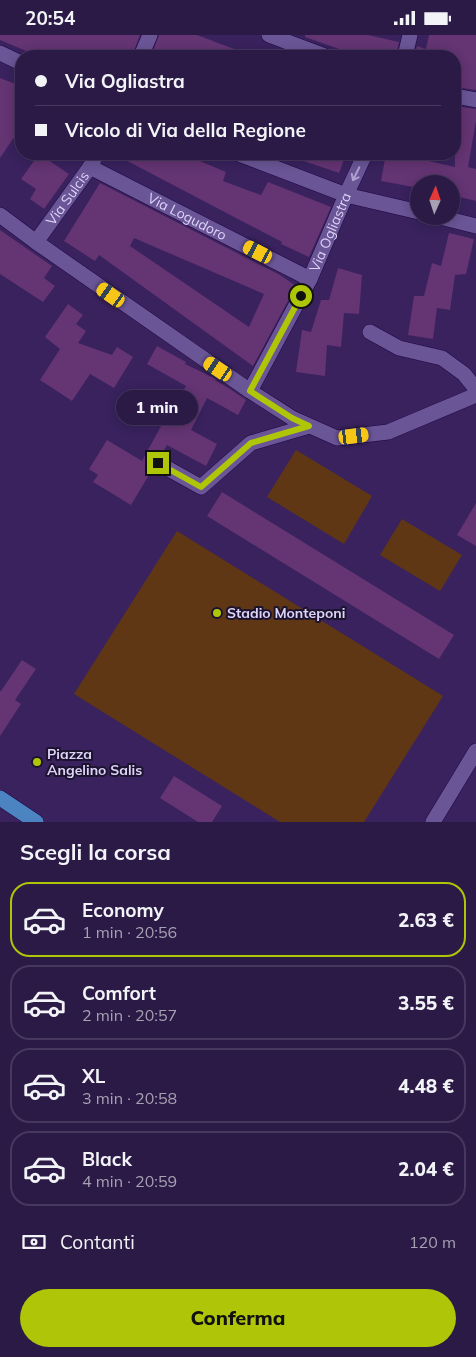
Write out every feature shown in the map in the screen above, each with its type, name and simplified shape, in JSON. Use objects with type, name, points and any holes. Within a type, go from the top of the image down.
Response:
[{"type":"main road","points":[[0,798],[36,822]]},
{"type":"street","points":[[144,50],[150,35]]},
{"type":"street","points":[[269,35],[309,50]]},
{"type":"street","points":[[406,50],[410,35]]},
{"type":"street","points":[[0,53],[15,60]]},
{"type":"street","points":[[461,97],[476,100]]},
{"type":"street","name":"Via Sulcis","points":[[36,242],[94,160]]},
{"type":"street","name":"Via Logudoro","points":[[94,160],[310,279]]},
{"type":"street","points":[[255,160],[346,195],[410,210]]},
{"type":"street","name":"Via Ogliastra","points":[[250,391],[310,279],[362,160]]},
{"type":"street","points":[[0,215],[250,391],[292,418],[337,438],[388,432],[476,395]]},
{"type":"street","points":[[460,222],[476,226]]},
{"type":"street","points":[[370,331],[399,348],[442,358],[464,374],[476,389]]},
{"type":"street","points":[[158,463],[201,487],[251,443],[309,426]]},
{"type":"street","points":[[439,820],[476,751]]},
{"type":"shaded area","points":[[296,450],[372,496],[344,544],[267,497]]},
{"type":"shaded area","points":[[402,519],[462,555],[440,591],[380,555]]},
{"type":"shaded area","name":"Stadio Monteponi","points":[[177,531],[443,696],[364,822],[280,822],[74,694]]},
{"type":"building","points":[[0,35],[140,35],[134,50],[24,50],[0,40]]},
{"type":"building","points":[[159,35],[197,35],[237,50],[153,50]]},
{"type":"building","points":[[305,35],[368,35],[399,42],[397,50],[342,50],[305,37]]},
{"type":"building","points":[[429,35],[476,35],[476,90],[461,88],[461,50],[416,50],[417,46],[426,49]]},
{"type":"building","points":[[0,78],[15,84],[15,136],[0,158]]},
{"type":"building","points":[[461,107],[476,109],[476,121],[468,167],[476,169],[476,201],[460,197],[460,175],[410,175],[410,186],[381,181],[385,160],[424,160],[455,167],[455,160],[461,160]]},
{"type":"building","points":[[35,160],[48,160],[69,174],[44,209],[30,199],[36,189],[21,179]]},
{"type":"building","points":[[125,160],[197,160],[226,172],[223,181],[261,195],[268,182],[331,207],[309,257],[281,244],[282,242]]},
{"type":"building","points":[[301,160],[344,160],[339,173]]},
{"type":"building","points":[[100,183],[280,275],[296,286],[253,366],[99,255],[95,261],[64,241]],"holes":[[[134,238],[264,294],[249,327],[130,246]]]},
{"type":"building","points":[[0,230],[52,266],[44,278],[55,286],[43,302],[0,274]]},
{"type":"building","points":[[449,233],[474,239],[466,274],[455,275],[450,310],[437,308],[433,339],[408,335],[414,296],[424,296],[432,263],[441,266]]},
{"type":"building","points":[[338,268],[362,275],[359,314],[344,313],[341,347],[327,345],[325,376],[296,372],[302,330],[311,332],[321,300],[329,300]]},
{"type":"building","points":[[68,304],[83,315],[76,324],[86,331],[78,343],[112,355],[117,347],[133,357],[114,388],[90,374],[72,401],[40,380],[60,349],[45,337]]},
{"type":"building","points":[[157,346],[186,362],[185,364],[216,379],[246,400],[238,415],[207,398],[191,430],[217,444],[206,466],[167,445],[162,454],[154,455],[150,458],[149,464],[152,470],[131,505],[93,482],[98,475],[89,469],[107,440],[142,461],[166,417],[186,386],[147,364]]},
{"type":"building","points":[[222,492],[454,635],[439,659],[207,516]]},
{"type":"building","points":[[476,503],[476,546],[457,535]]},
{"type":"building","points":[[22,660],[36,669],[15,700],[21,704],[0,736],[0,691]]},
{"type":"building","points":[[174,776],[222,806],[212,822],[198,822],[160,798]]},
{"type":"place","name":"Stadio Monteponi","points":[[217,613]]},
{"type":"place","name":"Piazza Angelino Salis","points":[[37,762]]},
{"type":"route","points":[[158,463],[201,487],[251,443],[309,426],[292,418],[250,391],[301,296]]}]
